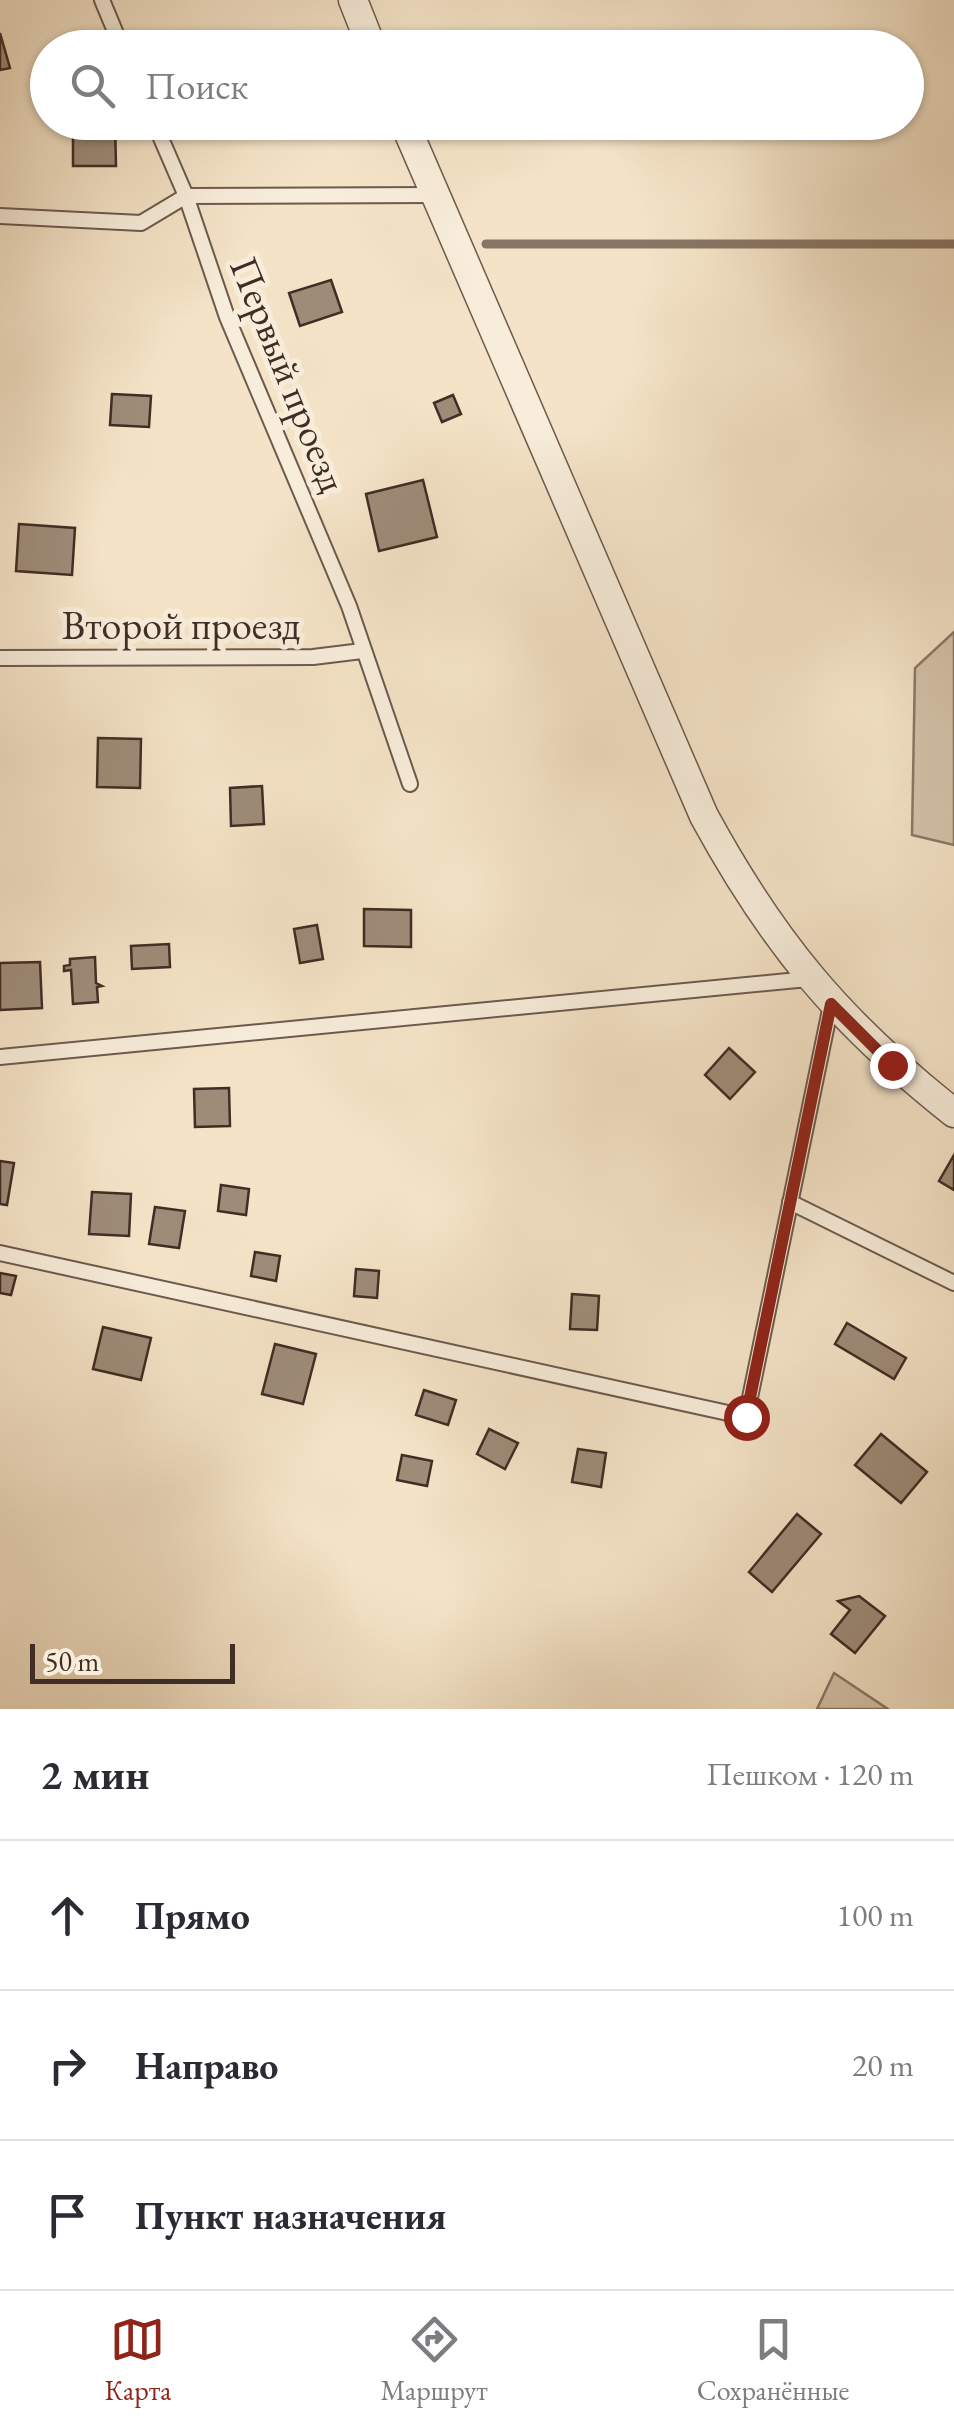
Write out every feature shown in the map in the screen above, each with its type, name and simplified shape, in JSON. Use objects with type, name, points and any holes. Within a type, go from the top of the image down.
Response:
[{"type":"street","points":[[352,0],[364,30]]},
{"type":"street","points":[[411,140],[704,816],[748,896],[831,1004],[892,1065],[954,1113]]},
{"type":"lane","points":[[102,0],[114,30]]},
{"type":"lane","name":"Первый проезд","points":[[162,140],[186,196],[227,317],[349,606],[410,784]]},
{"type":"lane","points":[[0,216],[141,224],[186,196],[434,195]]},
{"type":"lane","name":"Второй проезд","points":[[0,658],[312,657],[362,651]]},
{"type":"lane","points":[[0,1057],[808,978]]},
{"type":"lane","points":[[0,1252],[746,1417],[831,1004]]},
{"type":"lane","points":[[790,1202],[954,1282]]},
{"type":"shaded area","points":[[954,632],[954,845],[912,835],[915,668]]},
{"type":"shaded area","points":[[834,1673],[888,1709],[817,1709]]},
{"type":"building","points":[[0,33],[10,68],[0,70]]},
{"type":"building","points":[[73,140],[115,140],[116,166],[73,166]]},
{"type":"building","points":[[331,280],[342,312],[300,326],[289,293]]},
{"type":"building","points":[[112,394],[151,396],[149,427],[110,425]]},
{"type":"building","points":[[453,395],[461,414],[442,422],[434,403]]},
{"type":"building","points":[[423,480],[437,537],[379,551],[366,494]]},
{"type":"building","points":[[19,524],[75,528],[72,575],[16,571]]},
{"type":"building","points":[[98,738],[141,739],[140,788],[97,787]]},
{"type":"building","points":[[262,786],[264,824],[231,826],[230,788]]},
{"type":"building","points":[[364,909],[411,910],[411,947],[364,946]]},
{"type":"building","points":[[317,925],[323,959],[300,963],[294,929]]},
{"type":"building","points":[[169,944],[170,967],[132,969],[131,946]]},
{"type":"building","points":[[95,957],[96,983],[102,986],[97,987],[98,1002],[73,1004],[71,970],[64,971],[64,966],[70,965],[70,959]]},
{"type":"building","points":[[40,962],[42,1008],[0,1010],[0,963]]},
{"type":"building","points":[[729,1048],[755,1072],[730,1099],[705,1075]]},
{"type":"building","points":[[229,1088],[230,1126],[195,1127],[194,1089]]},
{"type":"building","points":[[954,1155],[954,1190],[939,1181]]},
{"type":"building","points":[[0,1161],[14,1163],[7,1205],[0,1204]]},
{"type":"building","points":[[221,1185],[249,1189],[246,1215],[218,1211]]},
{"type":"building","points":[[92,1192],[131,1194],[129,1236],[89,1234]]},
{"type":"building","points":[[155,1207],[185,1211],[179,1248],[149,1244]]},
{"type":"building","points":[[255,1252],[280,1256],[276,1281],[251,1276]]},
{"type":"building","points":[[356,1269],[379,1271],[377,1298],[354,1296]]},
{"type":"building","points":[[0,1273],[16,1276],[11,1295],[0,1293]]},
{"type":"building","points":[[572,1294],[599,1296],[597,1330],[570,1329]]},
{"type":"building","points":[[847,1323],[906,1358],[894,1379],[835,1344]]},
{"type":"building","points":[[103,1327],[151,1338],[141,1380],[93,1369]]},
{"type":"building","points":[[275,1344],[316,1354],[303,1404],[262,1394]]},
{"type":"building","points":[[424,1390],[456,1400],[448,1425],[416,1415]]},
{"type":"building","points":[[489,1429],[518,1443],[505,1469],[477,1454]]},
{"type":"building","points":[[881,1434],[927,1472],[901,1503],[855,1465]]},
{"type":"building","points":[[578,1449],[606,1453],[601,1487],[572,1482]]},
{"type":"building","points":[[402,1455],[432,1461],[427,1486],[397,1480]]},
{"type":"building","points":[[797,1514],[821,1534],[772,1592],[749,1572]]},
{"type":"building","points":[[859,1596],[885,1616],[855,1653],[831,1634],[850,1610],[838,1601]]},
{"type":"waterway","points":[[486,244],[954,244]]},
{"type":"route","points":[[746,1417],[831,1004],[892,1065]]}]
